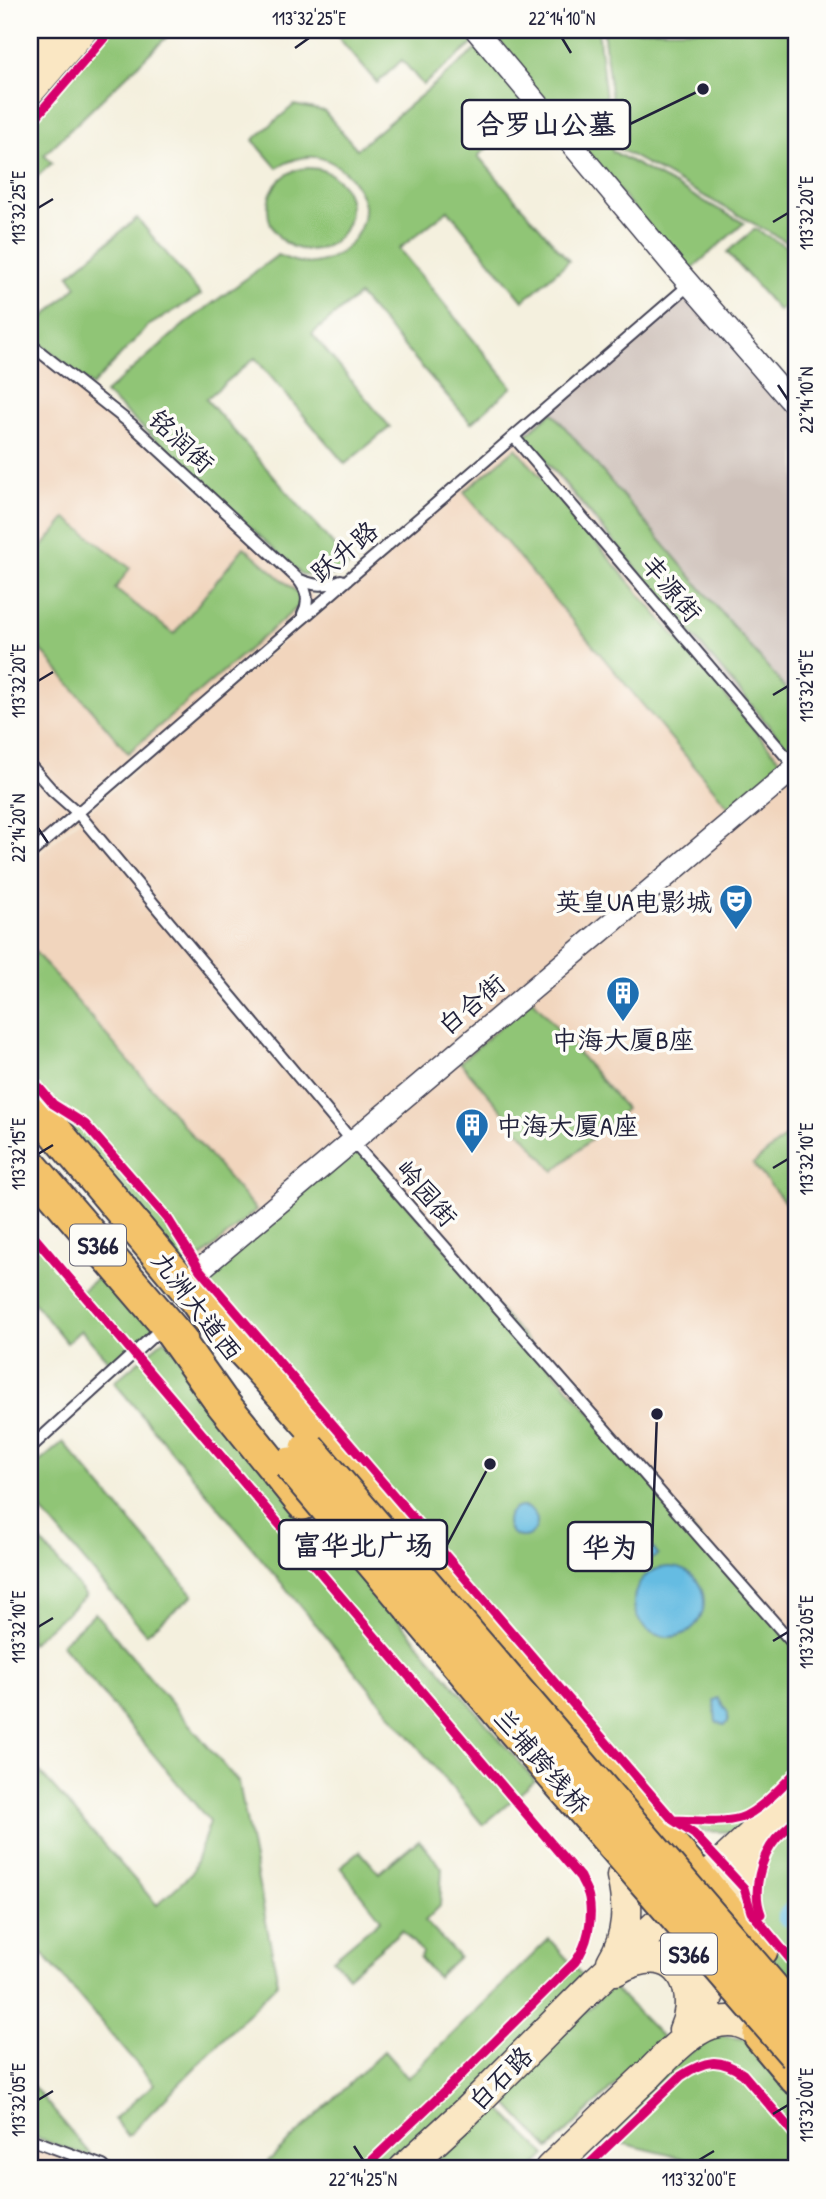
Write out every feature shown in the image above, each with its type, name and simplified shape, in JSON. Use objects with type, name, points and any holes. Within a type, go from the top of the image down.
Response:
[{"type":"main road","points":[[30,54],[48,30]]},
{"type":"main road","points":[[30,90],[82,30]]},
{"type":"main road","name":"九洲大道西","points":[[30,1101],[190,1292],[249,1376],[299,1456]]},
{"type":"main road","name":"九洲大道西","points":[[30,1165],[166,1324],[230,1393],[299,1456]]},
{"type":"main road","name":"S366","points":[[190,1292],[321,1437],[661,1832],[698,1905],[704,1971],[773,2044],[796,2078]]},
{"type":"main road","name":"S366","points":[[166,1324],[220,1400],[279,1474],[622,1876],[698,1905],[762,1951],[796,1991]]},
{"type":"main road","name":"兰埔跨线桥","points":[[299,1456],[796,2016]]},
{"type":"main road","name":"兰埔跨线桥","points":[[299,1456],[515,1731],[773,2044]]},
{"type":"main road","points":[[594,1984],[638,1944],[698,1905],[757,1832],[796,1794]]},
{"type":"main road","points":[[595,1844],[602,1849],[617,1851],[629,1848],[637,1842],[644,1828],[638,1806]]},
{"type":"main road","points":[[661,1832],[685,1848],[710,1853],[727,1849],[757,1832]]},
{"type":"main road","points":[[757,1832],[741,1864],[740,1902],[762,1951]]},
{"type":"main road","points":[[594,1984],[611,1964],[622,1941],[628,1913],[622,1876]]},
{"type":"main road","points":[[665,2059],[698,2020],[709,1998],[698,1905]]},
{"type":"main road","points":[[594,1984],[621,1967],[644,1960],[657,1958],[678,1969],[690,1989],[691,2011],[683,2033],[665,2059]]},
{"type":"main road","name":"白石路","points":[[404,2169],[465,2113],[594,1984]]},
{"type":"main road","points":[[773,2044],[764,2027],[767,2011],[782,2001],[796,2001]]},
{"type":"main road","points":[[551,2169],[665,2059],[709,2024],[732,2021],[743,2023],[773,2044]]},
{"type":"street","points":[[476,30],[689,285],[796,407]]},
{"type":"street","name":"白合街","points":[[190,1292],[352,1141],[796,767]]},
{"type":"lane","points":[[30,37],[48,30]]},
{"type":"lane","name":"跃升路","points":[[30,854],[689,285]]},
{"type":"lane","name":"铭润街","points":[[30,344],[131,424],[298,579]]},
{"type":"lane","name":"丰源街","points":[[514,437],[796,767]]},
{"type":"lane","points":[[298,579],[324,586],[350,576]]},
{"type":"lane","points":[[297,622],[304,612],[307,596],[298,579]]},
{"type":"lane","name":"岭园街","points":[[30,765],[52,790],[78,812],[352,1141],[796,1647]]},
{"type":"lane","points":[[30,1448],[166,1324]]},
{"type":"lane","points":[[30,2139],[106,2169]]},
{"type":"shaded area","points":[[689,287],[796,410],[796,765],[520,434]]},
{"type":"shaded area","points":[[30,344],[129,425],[322,604],[30,860]]},
{"type":"shaded area","points":[[519,435],[793,767],[187,1280],[30,1096],[30,862]]},
{"type":"shaded area","points":[[796,769],[796,1645],[353,1142]]},
{"type":"shaded area","points":[[30,2139],[106,2169],[30,2169]]},
{"type":"green space","points":[[89,30],[174,30],[44,155],[52,163],[30,183],[30,99]]},
{"type":"green space","points":[[332,30],[463,30],[474,43],[423,85],[402,60],[377,83]]},
{"type":"green space","points":[[482,30],[598,30],[612,151],[744,223],[688,272]]},
{"type":"green space","points":[[603,30],[796,30],[796,247],[618,148]]},
{"type":"green space","points":[[478,48],[530,109],[478,156],[569,261],[523,301],[448,210],[399,249],[512,387],[471,423],[359,295],[312,334],[390,427],[345,464],[255,358],[206,399],[350,564],[334,574],[301,574],[105,393],[186,323],[278,255],[305,263],[324,261],[342,251],[356,236],[361,227],[364,206],[350,177],[333,163],[315,157],[297,159],[277,168],[253,140],[294,105],[324,111],[357,149]]},
{"type":"green space","points":[[309,168],[325,171],[338,180],[347,193],[350,209],[347,225],[338,238],[325,247],[309,250],[293,247],[280,238],[271,225],[268,209],[271,193],[280,180],[293,171]]},
{"type":"green space","points":[[137,218],[201,295],[148,326],[92,386],[30,335],[30,330],[77,286],[69,275]]},
{"type":"green space","points":[[755,229],[796,252],[796,312],[789,303],[779,311],[727,252]]},
{"type":"green space","points":[[552,412],[792,696],[796,693],[796,758],[525,436]]},
{"type":"green space","points":[[516,448],[785,766],[732,811],[464,492]]},
{"type":"green space","points":[[66,518],[130,568],[115,589],[174,634],[244,547],[306,600],[128,753],[30,637],[30,562]]},
{"type":"green space","points":[[30,946],[256,1210],[187,1270],[30,1087]]},
{"type":"green space","points":[[532,999],[626,1109],[554,1171],[460,1062]]},
{"type":"green space","points":[[791,1132],[796,1138],[796,1216],[753,1164]]},
{"type":"green space","points":[[352,1142],[796,1647],[796,1990],[732,1916],[757,1832],[661,1831],[187,1282]]},
{"type":"green space","points":[[30,1230],[81,1291],[111,1267],[158,1324],[112,1365],[81,1330],[67,1343],[30,1298]]},
{"type":"green space","points":[[165,1339],[213,1401],[535,1781],[483,1825],[114,1382]]},
{"type":"green space","points":[[63,1442],[193,1595],[146,1634],[30,1497],[30,1470]]},
{"type":"green space","points":[[30,1528],[86,1596],[30,1644]]},
{"type":"green space","points":[[95,1613],[239,1783],[278,1983],[128,2136],[114,2119],[154,2084],[31,1940],[36,1935],[30,1927],[30,1761],[157,1905],[192,1873],[210,1822],[61,1644]]},
{"type":"green space","points":[[419,1840],[442,1868],[440,1906],[425,1921],[459,1957],[437,1977],[420,1958],[422,1952],[402,1930],[348,1976],[333,1959],[381,1919],[340,1867],[360,1851],[379,1873]]},
{"type":"green space","points":[[549,1939],[590,1984],[397,2169],[260,2169],[384,2051],[408,2078]]},
{"type":"green space","points":[[612,1986],[663,2038],[549,2149],[499,2096]]},
{"type":"green space","points":[[716,2035],[757,2041],[796,2087],[796,2169],[726,2169],[597,2137],[674,2064]]},
{"type":"green space","points":[[34,2087],[94,2159],[30,2135],[30,2091]]},
{"type":"green space","points":[[492,2101],[546,2155],[532,2169],[419,2169]]},
{"type":"water","points":[[522,1507],[533,1511],[537,1522],[533,1533],[522,1537],[511,1533],[507,1522],[511,1511]]},
{"type":"water","points":[[641,1531],[658,1555],[635,1566],[609,1569],[609,1541],[631,1538]]},
{"type":"water","points":[[669,1567],[694,1577],[704,1602],[694,1627],[669,1637],[644,1627],[634,1602],[644,1577]]},
{"type":"water","points":[[718,1698],[728,1713],[728,1722],[724,1725],[716,1722],[714,1700]]},
{"type":"waterway","points":[[787,1917],[796,1908]]},
{"type":"cycle path","points":[[30,124],[111,30]]},
{"type":"cycle path","points":[[30,1077],[53,1104],[85,1124],[168,1219],[200,1270],[673,1820],[694,1834],[744,1888],[751,1912],[796,1966]]},
{"type":"cycle path","points":[[30,1232],[580,1877],[588,1893],[588,1932],[575,1962],[363,2169]]},
{"type":"cycle path","points":[[673,1820],[716,1821],[740,1818],[762,1804],[796,1772]]},
{"type":"cycle path","points":[[761,1914],[757,1895],[762,1865],[776,1839],[796,1820]]},
{"type":"cycle path","points":[[584,2169],[681,2076],[705,2064],[727,2065],[743,2074],[796,2136]]},
{"type":"place","name":"合罗山公墓","points":[[703,89]]},
{"type":"place","name":"英皇UA电影城","points":[[736,931]]},
{"type":"place","name":"中海大厦B座","points":[[623,1023]]},
{"type":"place","name":"中海大厦A座","points":[[472,1155]]},
{"type":"place","name":"华为","points":[[657,1414]]},
{"type":"place","name":"富华北广场","points":[[490,1464]]}]
